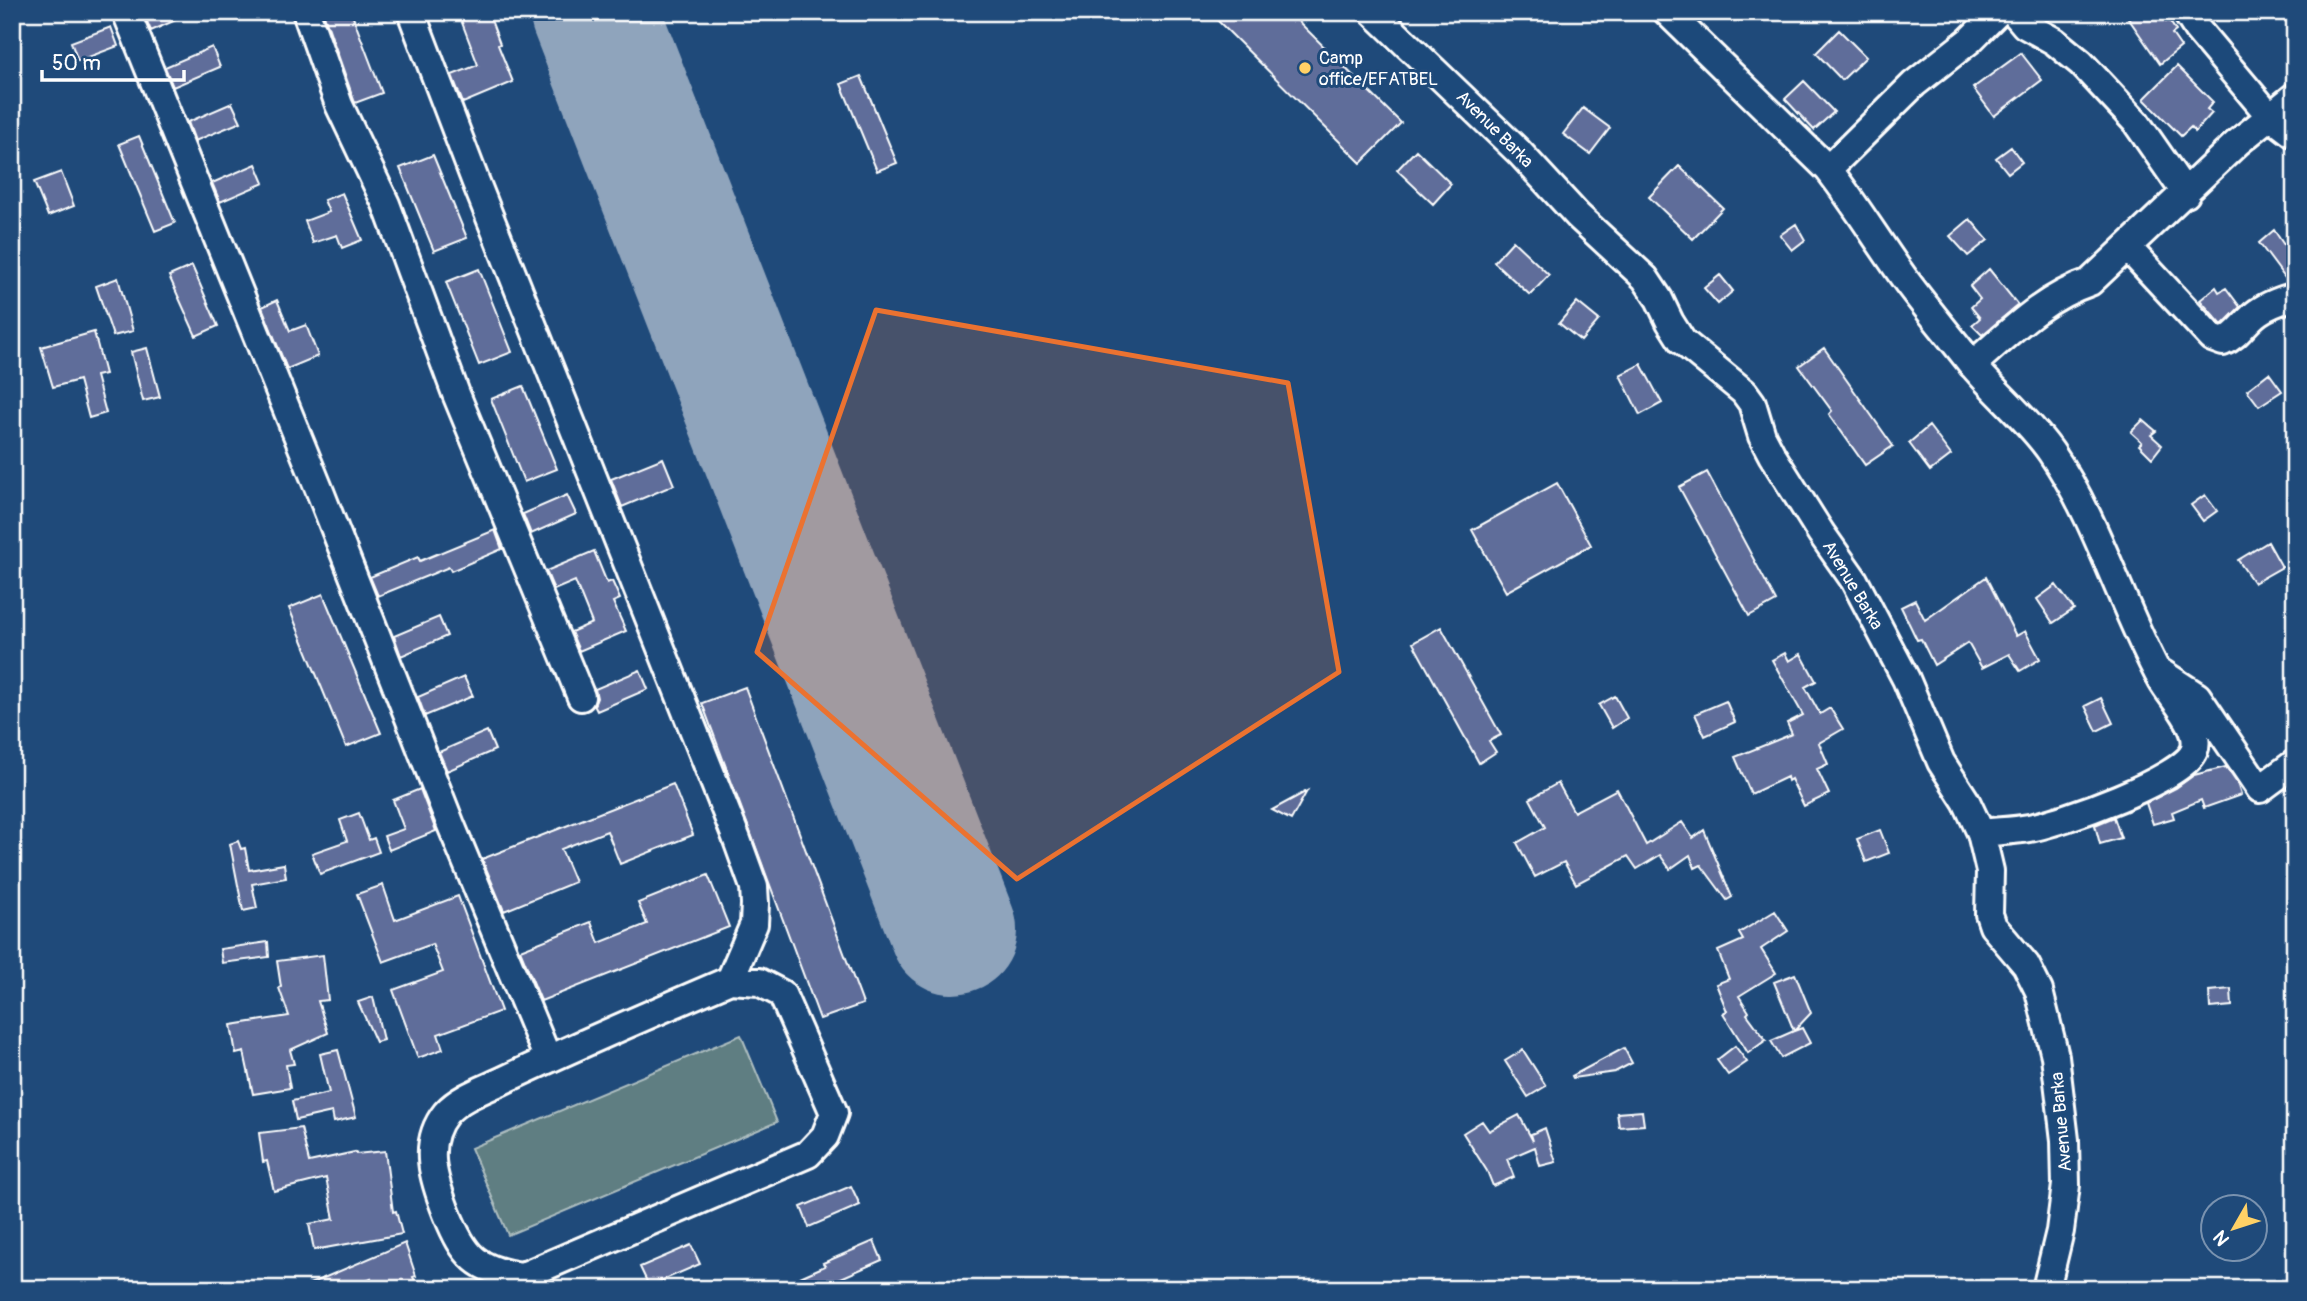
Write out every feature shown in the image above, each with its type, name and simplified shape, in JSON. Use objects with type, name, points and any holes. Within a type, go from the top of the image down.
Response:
[{"type":"street","points":[[126,12],[304,451],[446,812],[548,1059]]},
{"type":"street","points":[[306,12],[340,105],[386,204],[456,394],[581,697]]},
{"type":"street","points":[[411,12],[754,887],[754,923],[730,980]]},
{"type":"street","name":"Avenue Barka","points":[[1373,12],[1510,143],[1578,216],[1645,278],[1682,341],[1744,392],[1752,403],[1762,436],[1772,455],[1854,580],[1906,679],[1941,762],[1966,801],[1981,833],[1990,871],[1989,914],[1993,926],[2026,965],[2039,991],[2055,1056],[2065,1140],[2066,1185],[2060,1231],[2046,1289]]},
{"type":"street","points":[[1667,12],[1828,169],[1849,195],[1907,282],[1972,365],[2049,450],[2072,485],[2156,670],[2192,728],[2196,741],[2194,751],[2189,760],[2179,768],[2116,799],[2062,819],[2029,828],[1981,833]]},
{"type":"street","points":[[1828,169],[1914,84],[1970,40],[1998,12]]},
{"type":"street","points":[[2014,12],[2025,25],[2054,41],[2081,62],[2136,122],[2186,194]]},
{"type":"street","points":[[2186,12],[2197,29],[2270,116],[2295,135]]},
{"type":"street","points":[[1972,365],[2038,308],[2068,290],[2091,282],[2237,143],[2295,96]]},
{"type":"street","points":[[2127,248],[2212,338],[2223,342],[2230,339],[2257,313],[2277,301],[2295,296]]},
{"type":"street","points":[[2156,670],[2197,696],[2260,789],[2295,763]]},
{"type":"street","points":[[730,980],[759,982],[782,994],[834,1113],[825,1136],[808,1154],[516,1283],[483,1267],[456,1236],[432,1171],[431,1152],[434,1134],[447,1112],[468,1098],[548,1059],[730,980]]},
{"type":"highlighted area","points":[[876,310],[1288,383],[1339,672],[1017,879],[757,652]]},
{"type":"green space","points":[[741,1035],[777,1122],[508,1235],[471,1148]]},
{"type":"building","points":[[143,12],[194,12],[151,31]]},
{"type":"building","points":[[323,12],[351,12],[382,93],[355,103]]},
{"type":"building","points":[[458,12],[488,12],[513,82],[463,103],[452,75],[478,65]]},
{"type":"building","name":"Camp office/EFATBEL","points":[[1209,12],[1289,12],[1401,123],[1361,163]]},
{"type":"building","points":[[2124,12],[2159,12],[2166,22],[2169,20],[2176,31],[2172,34],[2181,47],[2160,64]]},
{"type":"building","points":[[111,27],[118,46],[78,61],[71,42]]},
{"type":"building","points":[[1839,30],[1866,57],[1842,80],[1816,53]]},
{"type":"building","points":[[212,47],[220,67],[173,87],[165,67]]},
{"type":"building","points":[[2021,53],[2042,80],[1994,116],[1973,88]]},
{"type":"building","points":[[2177,66],[2213,102],[2207,109],[2212,113],[2195,132],[2191,127],[2181,136],[2144,99]]},
{"type":"building","points":[[861,76],[897,163],[877,171],[841,84]]},
{"type":"building","points":[[1804,81],[1834,112],[1814,130],[1785,99]]},
{"type":"building","points":[[232,103],[241,122],[195,141],[188,122]]},
{"type":"building","points":[[1583,108],[1610,128],[1590,154],[1563,134]]},
{"type":"building","points":[[139,136],[175,223],[155,231],[119,144]]},
{"type":"building","points":[[2011,147],[2022,162],[2008,173],[1996,158]]},
{"type":"building","points":[[1416,150],[1451,184],[1433,204],[1397,170]]},
{"type":"building","points":[[433,155],[467,238],[434,251],[400,168]]},
{"type":"building","points":[[256,164],[264,183],[220,202],[212,183]]},
{"type":"building","points":[[1679,166],[1723,208],[1693,239],[1649,197]]},
{"type":"building","points":[[61,172],[74,206],[48,216],[34,182]]},
{"type":"building","points":[[342,193],[362,240],[342,248],[337,235],[313,243],[305,221],[329,212],[324,200]]},
{"type":"building","points":[[1970,219],[1988,240],[1968,256],[1950,236]]},
{"type":"building","points":[[1796,224],[1805,240],[1792,250],[1780,235]]},
{"type":"building","points":[[2274,230],[2284,245],[2295,238],[2295,281],[2288,282],[2259,243]]},
{"type":"building","points":[[1513,241],[1549,275],[1530,295],[1494,262]]},
{"type":"building","points":[[192,266],[218,326],[196,336],[169,276]]},
{"type":"building","points":[[479,269],[512,352],[479,365],[446,282]]},
{"type":"building","points":[[1989,269],[2018,305],[1982,335],[1972,325],[1980,318],[1971,307],[1980,299],[1970,286]]},
{"type":"building","points":[[1720,275],[1733,291],[1718,304],[1704,288]]},
{"type":"building","points":[[118,278],[133,331],[113,336],[96,286]]},
{"type":"building","points":[[2216,287],[2219,292],[2226,288],[2240,307],[2222,325],[2200,300]]},
{"type":"building","points":[[277,300],[290,331],[306,325],[318,356],[287,369],[262,307]]},
{"type":"building","points":[[1577,302],[1599,320],[1581,341],[1559,323]]},
{"type":"building","points":[[94,332],[105,374],[96,376],[106,413],[89,418],[79,380],[53,387],[41,347]]},
{"type":"building","points":[[147,348],[160,397],[143,401],[131,352]]},
{"type":"building","points":[[1824,348],[1893,446],[1865,465],[1829,414],[1832,411],[1799,366]]},
{"type":"building","points":[[1641,364],[1662,403],[1640,415],[1620,375]]},
{"type":"building","points":[[2269,373],[2282,391],[2259,406],[2247,390]]},
{"type":"building","points":[[523,386],[557,469],[524,482],[491,399]]},
{"type":"building","points":[[2143,420],[2156,431],[2151,435],[2162,445],[2152,458],[2139,445],[2142,442],[2131,432]]},
{"type":"building","points":[[1929,426],[1951,455],[1930,471],[1909,443]]},
{"type":"building","points":[[663,458],[674,485],[622,507],[611,479]]},
{"type":"building","points":[[1707,472],[1776,601],[1749,616],[1679,487]]},
{"type":"building","points":[[1557,483],[1591,545],[1506,592],[1472,530]]},
{"type":"building","points":[[567,495],[576,514],[531,534],[523,514]]},
{"type":"building","points":[[2205,495],[2217,511],[2203,521],[2191,505]]},
{"type":"building","points":[[495,530],[502,549],[451,571],[449,567],[378,596],[370,577],[418,557],[420,561]]},
{"type":"building","points":[[2268,542],[2282,567],[2254,583],[2238,560]]},
{"type":"building","points":[[594,551],[607,583],[612,581],[620,599],[613,602],[626,631],[579,651],[571,632],[592,623],[575,581],[554,590],[546,571]]},
{"type":"building","points":[[1986,577],[2016,636],[2025,631],[2040,659],[2020,671],[2009,654],[1982,668],[1968,643],[1934,665],[1921,639],[1917,640],[1901,607],[1915,600],[1925,620]]},
{"type":"building","points":[[2056,585],[2074,609],[2053,623],[2037,599]]},
{"type":"building","points":[[323,594],[381,733],[346,747],[289,608]]},
{"type":"building","points":[[439,617],[447,636],[401,656],[394,636]]},
{"type":"building","points":[[1441,627],[1501,735],[1489,741],[1496,752],[1479,763],[1413,643]]},
{"type":"building","points":[[1785,653],[1789,661],[1801,654],[1816,681],[1805,687],[1820,714],[1830,708],[1843,729],[1819,743],[1828,764],[1817,769],[1829,794],[1804,806],[1791,779],[1788,781],[1787,777],[1751,794],[1735,757],[1792,734],[1787,723],[1803,715],[1772,660]]},
{"type":"building","points":[[640,670],[648,689],[597,711],[594,705],[597,698],[595,689]]},
{"type":"building","points":[[464,677],[473,696],[425,716],[418,697]]},
{"type":"building","points":[[745,687],[863,1004],[820,1019],[702,703]]},
{"type":"building","points":[[1615,696],[1627,718],[1612,728],[1599,705]]},
{"type":"building","points":[[2101,698],[2113,723],[2097,731],[2085,706]]},
{"type":"building","points":[[1726,701],[1735,722],[1705,736],[1695,714]]},
{"type":"building","points":[[487,731],[495,750],[447,771],[439,752]]},
{"type":"building","points":[[2226,767],[2237,783],[2241,795],[2204,808],[2201,800],[2172,812],[2174,818],[2153,824],[2146,803],[2176,788],[2194,775]]},
{"type":"building","points":[[1558,783],[1574,812],[1617,789],[1646,845],[1682,822],[1693,838],[1704,830],[1732,897],[1727,900],[1701,865],[1695,868],[1690,855],[1670,869],[1660,855],[1637,869],[1628,856],[1576,884],[1564,862],[1535,877],[1517,843],[1545,827],[1530,799]]},
{"type":"building","points":[[673,784],[693,835],[620,864],[607,831],[561,849],[575,882],[504,911],[482,859]]},
{"type":"building","points":[[420,789],[436,831],[389,850],[384,836],[404,829],[393,800]]},
{"type":"building","points":[[1307,791],[1291,820],[1272,810]]},
{"type":"building","points":[[359,813],[369,840],[374,838],[379,852],[320,874],[312,853],[347,841],[340,820]]},
{"type":"building","points":[[2114,817],[2121,838],[2100,844],[2095,825]]},
{"type":"building","points":[[1880,830],[1889,853],[1866,862],[1857,839]]},
{"type":"building","points":[[238,841],[241,849],[245,848],[249,870],[284,864],[286,878],[252,884],[257,908],[243,911],[230,844]]},
{"type":"building","points":[[708,875],[729,927],[541,1001],[520,950],[591,922],[599,943],[647,924],[638,903]]},
{"type":"building","points":[[383,885],[395,920],[458,896],[501,1011],[438,1034],[443,1049],[418,1058],[393,990],[443,972],[432,944],[383,962],[357,894]]},
{"type":"building","points":[[1775,911],[1788,931],[1761,949],[1776,973],[1739,996],[1749,1012],[1747,1014],[1766,1040],[1748,1053],[1723,1013],[1727,1011],[1716,984],[1729,979],[1718,951],[1743,940],[1739,933]]},
{"type":"building","points":[[268,942],[269,957],[222,963],[220,949]]},
{"type":"building","points":[[323,955],[328,1000],[318,1001],[328,1033],[290,1050],[294,1064],[286,1065],[290,1088],[253,1094],[244,1052],[236,1054],[231,1025],[289,1016],[279,988],[277,961]]},
{"type":"building","points":[[1795,974],[1811,1013],[1794,1031],[1774,982]]},
{"type":"building","points":[[2231,989],[2232,1006],[2210,1008],[2209,991]]},
{"type":"building","points":[[373,997],[383,1040],[376,1042],[358,1002]]},
{"type":"building","points":[[1802,1028],[1810,1043],[1781,1058],[1771,1041]]},
{"type":"building","points":[[1735,1046],[1747,1062],[1728,1075],[1717,1060]]},
{"type":"building","points":[[1624,1048],[1632,1063],[1615,1072],[1573,1078],[1572,1076]]},
{"type":"building","points":[[338,1050],[356,1117],[334,1122],[332,1112],[296,1120],[292,1101],[329,1093],[320,1054]]},
{"type":"building","points":[[1523,1050],[1546,1086],[1528,1097],[1505,1061]]},
{"type":"building","points":[[1642,1111],[1644,1125],[1619,1127],[1617,1113]]},
{"type":"building","points":[[1519,1115],[1533,1141],[1531,1134],[1545,1128],[1556,1162],[1540,1166],[1535,1147],[1507,1159],[1514,1177],[1493,1186],[1487,1171],[1463,1133],[1482,1121],[1489,1131]]},
{"type":"building","points":[[301,1128],[309,1162],[355,1152],[385,1151],[393,1212],[396,1211],[402,1234],[314,1250],[309,1224],[334,1219],[326,1178],[274,1191],[267,1161],[263,1162],[259,1133]]},
{"type":"building","points":[[851,1186],[860,1205],[809,1227],[801,1207]]},
{"type":"building","points":[[874,1241],[882,1260],[816,1289],[773,1289],[825,1266],[823,1263]]},
{"type":"building","points":[[405,1243],[416,1276],[413,1277],[419,1289],[373,1289],[371,1279],[348,1289],[298,1289]]},
{"type":"building","points":[[691,1245],[700,1264],[649,1286],[640,1267]]},
{"type":"runway","points":[[594,12],[953,930]]},
{"type":"place","name":"Camp office/EFATBEL","points":[[1305,68]]}]
